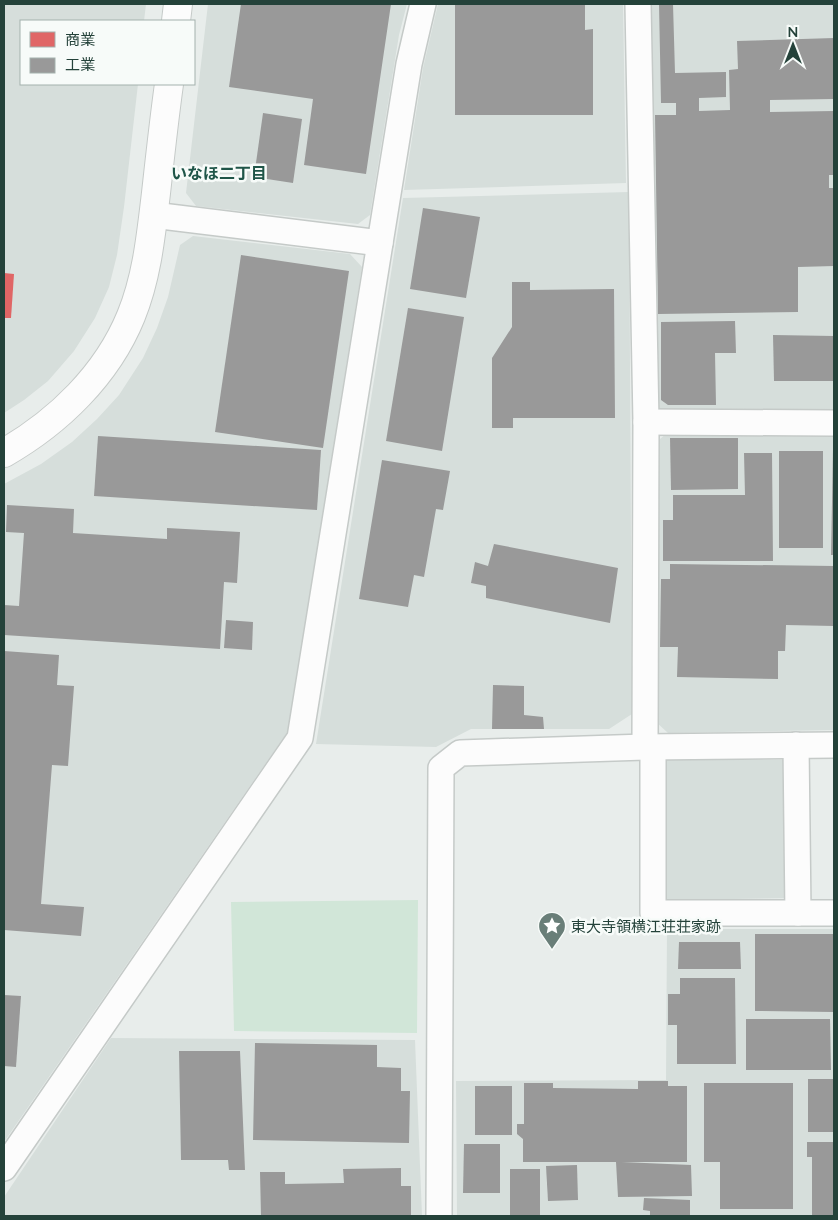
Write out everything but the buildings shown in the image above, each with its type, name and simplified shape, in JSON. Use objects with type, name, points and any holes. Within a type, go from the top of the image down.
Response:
[{"type":"street","points":[[176,20],[178,4]]},
{"type":"street","points":[[4,1168],[300,738],[414,34],[423,4]]},
{"type":"street","points":[[638,4],[646,422],[652,913],[834,913]]},
{"type":"street","points":[[4,453],[45,427],[85,388],[104,365],[131,317],[140,292],[146,266],[169,85]]},
{"type":"street","points":[[153,215],[380,243]]},
{"type":"street","points":[[646,422],[834,423]]},
{"type":"street","points":[[796,745],[798,913]]},
{"type":"street","points":[[440,1216],[441,768],[460,753],[649,747],[834,745]]},
{"type":"shaded area","points":[[4,4],[146,4],[144,20],[20,20],[20,85],[138,85],[124,207],[117,255],[109,287],[95,318],[74,351],[48,381],[4,413]]},
{"type":"shaded area","points":[[208,4],[407,4],[399,35],[370,215],[358,224],[196,206],[186,193]]},
{"type":"shaded area","points":[[438,4],[623,4],[626,183],[404,190],[423,68]]},
{"type":"shaded area","points":[[649,4],[834,4],[834,414],[655,415]]},
{"type":"shaded area","points":[[629,192],[632,714],[609,729],[471,729],[436,747],[316,744],[403,198]]},
{"type":"shaded area","points":[[193,236],[350,254],[362,267],[288,731],[4,1142],[4,484],[41,464],[72,442],[119,395],[143,358],[157,328],[168,297],[180,245]]},
{"type":"shaded area","points":[[666,434],[834,436],[834,730],[668,733],[655,721],[653,445]]},
{"type":"shaded area","points":[[661,760],[792,760],[792,898],[670,900],[659,896]]},
{"type":"shaded area","points":[[667,929],[834,929],[834,1216],[457,1216],[456,1081],[666,1080]]},
{"type":"shaded area","points":[[111,1038],[415,1040],[422,1216],[4,1216],[4,1197]]},
{"type":"green space","points":[[418,900],[417,1033],[234,1031],[231,902]]},
{"type":"place","name":"東大寺領横江荘荘家跡","points":[[552,950]]},
{"type":"district","name":"いなほ二丁目","points":[[219,172]]}]
